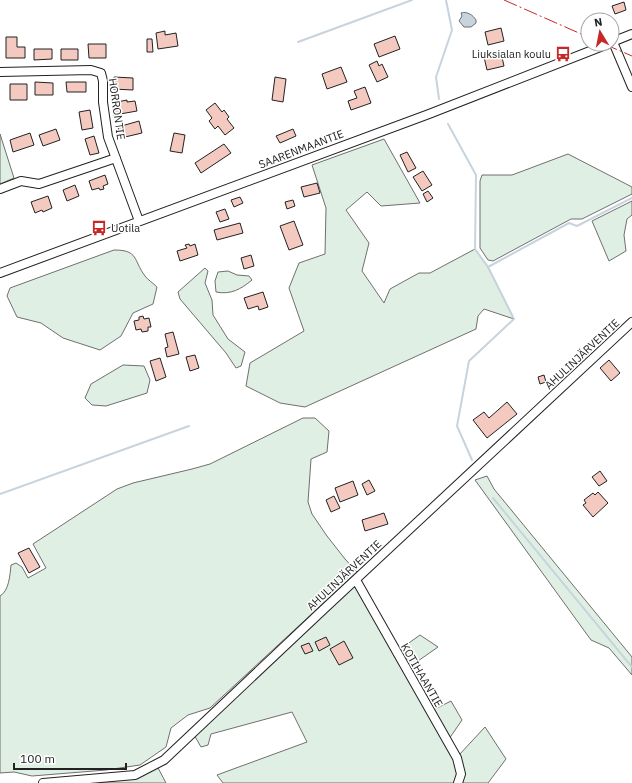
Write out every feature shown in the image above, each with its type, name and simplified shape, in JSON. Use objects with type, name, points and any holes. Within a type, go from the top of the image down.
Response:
[{"type":"street","name":"SAARENMAANTIE","points":[[620,39],[632,34]]},
{"type":"street","name":"SAARENMAANTIE","points":[[0,273],[429,114],[588,52]]},
{"type":"street","points":[[615,52],[632,87]]},
{"type":"street","name":"HORRONTIE","points":[[0,72],[91,70],[101,73],[108,137],[139,221]]},
{"type":"street","points":[[0,189],[21,181],[39,184],[116,158]]},
{"type":"street","name":"AHULINJÄRVENTIE","points":[[43,783],[135,775],[164,760],[632,322]]},
{"type":"street","name":"KOTIHAANTIE","points":[[356,580],[457,758],[461,774],[458,783]]},
{"type":"green space","points":[[0,134],[14,178],[0,184]]},
{"type":"green space","points":[[384,139],[420,203],[381,206],[367,192],[346,210],[369,243],[362,271],[384,303],[390,289],[419,273],[430,273],[475,249],[488,267],[514,319],[484,309],[478,316],[476,329],[305,407],[280,403],[246,386],[250,363],[304,331],[289,288],[299,263],[325,254],[326,208],[312,165]]},
{"type":"green space","points":[[568,154],[632,187],[632,194],[582,219],[571,219],[493,261],[488,260],[480,248],[480,181],[482,175],[512,175]]},
{"type":"green space","points":[[632,201],[632,215],[627,219],[624,235],[626,251],[609,261],[592,221]]},
{"type":"green space","points":[[114,250],[122,250],[132,254],[145,276],[157,287],[153,304],[133,313],[121,336],[100,350],[63,338],[41,323],[17,317],[7,296],[10,288]]},
{"type":"green space","points":[[205,268],[208,271],[205,283],[212,300],[213,315],[228,339],[245,352],[241,366],[236,368],[226,353],[180,299],[178,292]]},
{"type":"green space","points":[[228,271],[237,275],[249,276],[252,280],[244,286],[231,292],[216,292],[215,281],[218,272]]},
{"type":"green space","points":[[123,365],[144,366],[150,380],[147,393],[106,406],[92,405],[85,398],[91,384]]},
{"type":"green space","points":[[303,418],[315,418],[329,431],[327,452],[311,459],[308,502],[312,514],[327,536],[357,572],[210,708],[188,715],[171,728],[166,747],[140,765],[106,770],[32,776],[14,772],[0,773],[0,596],[7,587],[11,565],[16,563],[22,567],[28,578],[46,568],[33,544],[117,489],[133,483],[210,464]]},
{"type":"green space","points":[[487,476],[494,489],[632,657],[632,675],[609,648],[591,640],[475,480]]},
{"type":"green space","points":[[360,580],[399,650],[420,635],[438,647],[408,668],[431,711],[451,701],[462,720],[449,739],[459,755],[485,727],[506,759],[488,783],[223,783],[217,775],[307,742],[292,712],[211,734],[208,745],[201,747],[193,733]]},
{"type":"green space","points":[[156,764],[166,783],[81,783],[135,775]]},
{"type":"shaded area","points":[[461,13],[468,13],[472,15],[476,20],[476,23],[471,27],[464,27],[459,21],[462,16]]},
{"type":"building","points":[[624,2],[626,10],[614,12],[612,6]]},
{"type":"building","points":[[501,28],[504,41],[488,45],[485,32]]},
{"type":"building","points":[[165,31],[165,35],[176,33],[178,46],[158,49],[156,33]]},
{"type":"building","points":[[395,36],[400,49],[379,57],[374,44]]},
{"type":"building","points":[[6,37],[17,37],[17,47],[25,47],[25,58],[6,58]]},
{"type":"building","points":[[147,39],[152,39],[153,52],[147,52]]},
{"type":"building","points":[[88,44],[106,44],[106,58],[89,58]]},
{"type":"building","points":[[34,49],[52,49],[52,59],[34,60]]},
{"type":"building","points":[[61,49],[78,49],[78,60],[61,60]]},
{"type":"building","points":[[501,53],[504,66],[487,70],[484,57]]},
{"type":"building","points":[[377,61],[379,66],[382,64],[388,77],[377,82],[369,65]]},
{"type":"building","points":[[341,67],[347,82],[327,89],[322,74]]},
{"type":"building","points":[[114,77],[133,78],[133,90],[113,89]]},
{"type":"building","points":[[275,77],[286,79],[283,102],[272,100]]},
{"type":"building","points":[[35,82],[53,83],[53,95],[35,95]]},
{"type":"building","points":[[66,82],[86,82],[86,92],[67,92]]},
{"type":"building","points":[[10,84],[27,84],[27,100],[10,100]]},
{"type":"building","points":[[365,87],[371,103],[351,110],[348,101],[357,98],[354,91]]},
{"type":"building","points":[[127,100],[127,102],[135,101],[137,111],[120,114],[120,116],[114,117],[113,108],[118,107],[117,102]]},
{"type":"building","points":[[215,103],[222,112],[224,110],[229,117],[227,119],[234,128],[225,135],[218,126],[215,129],[209,121],[212,118],[206,110]]},
{"type":"building","points":[[90,110],[93,128],[82,130],[79,112]]},
{"type":"building","points":[[139,121],[142,133],[120,137],[118,127]]},
{"type":"building","points":[[56,129],[60,140],[43,146],[39,135]]},
{"type":"building","points":[[293,129],[296,136],[280,143],[276,136]]},
{"type":"building","points":[[30,133],[34,145],[13,152],[10,140]]},
{"type":"building","points":[[174,133],[185,135],[182,153],[170,151]]},
{"type":"building","points":[[94,136],[99,153],[90,155],[85,139]]},
{"type":"building","points":[[224,144],[231,153],[201,173],[195,163]]},
{"type":"building","points":[[407,152],[416,168],[408,172],[400,155]]},
{"type":"building","points":[[423,171],[432,185],[422,191],[413,177]]},
{"type":"building","points":[[105,175],[108,184],[103,186],[104,189],[100,190],[99,188],[92,190],[89,181]]},
{"type":"building","points":[[317,183],[320,193],[304,197],[301,187]]},
{"type":"building","points":[[75,185],[79,196],[67,201],[63,190]]},
{"type":"building","points":[[428,191],[433,198],[427,202],[423,194]]},
{"type":"building","points":[[48,196],[52,208],[43,212],[42,210],[35,213],[31,202]]},
{"type":"building","points":[[240,197],[243,203],[234,207],[231,200]]},
{"type":"building","points":[[293,200],[295,206],[287,209],[285,202]]},
{"type":"building","points":[[225,209],[229,219],[220,222],[216,212]]},
{"type":"building","points":[[294,221],[303,245],[289,250],[280,226]]},
{"type":"building","points":[[240,223],[243,233],[217,240],[214,230]]},
{"type":"building","points":[[189,244],[190,246],[195,244],[198,255],[180,261],[177,251],[187,248],[185,245]]},
{"type":"building","points":[[251,255],[254,266],[244,269],[241,258]]},
{"type":"building","points":[[263,292],[268,307],[259,310],[258,306],[248,309],[244,298]]},
{"type":"building","points":[[143,316],[144,319],[149,318],[151,327],[148,327],[148,331],[142,332],[141,329],[136,330],[134,321],[139,320],[139,317]]},
{"type":"building","points":[[173,332],[179,354],[167,357],[165,348],[168,347],[165,334]]},
{"type":"building","points":[[195,355],[199,368],[190,371],[186,357]]},
{"type":"building","points":[[160,358],[166,377],[156,381],[150,361]]},
{"type":"building","points":[[609,360],[620,373],[611,381],[600,368]]},
{"type":"building","points":[[544,375],[546,382],[540,384],[538,377]]},
{"type":"building","points":[[507,402],[517,414],[487,438],[473,420],[484,412],[489,418]]},
{"type":"building","points":[[600,471],[607,481],[599,486],[592,477]]},
{"type":"building","points":[[369,480],[375,491],[367,495],[362,484]]},
{"type":"building","points":[[353,481],[358,495],[340,502],[335,488]]},
{"type":"building","points":[[598,492],[608,503],[593,517],[583,505],[586,503],[584,500],[593,493],[595,495]]},
{"type":"building","points":[[334,496],[340,508],[331,512],[326,500]]},
{"type":"building","points":[[384,513],[388,524],[365,531],[362,520]]},
{"type":"building","points":[[29,548],[40,567],[29,573],[18,553]]},
{"type":"building","points":[[326,637],[330,645],[319,651],[315,642]]},
{"type":"building","points":[[344,641],[353,658],[339,665],[330,649]]},
{"type":"building","points":[[309,643],[313,651],[305,654],[301,646]]},
{"type":"waterway","points":[[298,42],[412,0]]},
{"type":"waterway","points":[[439,99],[436,77],[452,30],[446,0]]},
{"type":"waterway","points":[[448,124],[476,175],[475,249],[488,267]]},
{"type":"waterway","points":[[472,460],[457,426],[469,361],[514,319],[488,267],[569,223],[577,226],[632,198]]},
{"type":"waterway","points":[[0,494],[189,426]]},
{"type":"waterway","points":[[493,498],[632,667]]},
{"type":"power","points":[[504,0],[580,33]]},
{"type":"power","points":[[620,51],[632,56]]},
{"type":"place","name":"Liuksialan koulu","points":[[563,54]]},
{"type":"place","name":"Uotila","points":[[99,228]]}]
